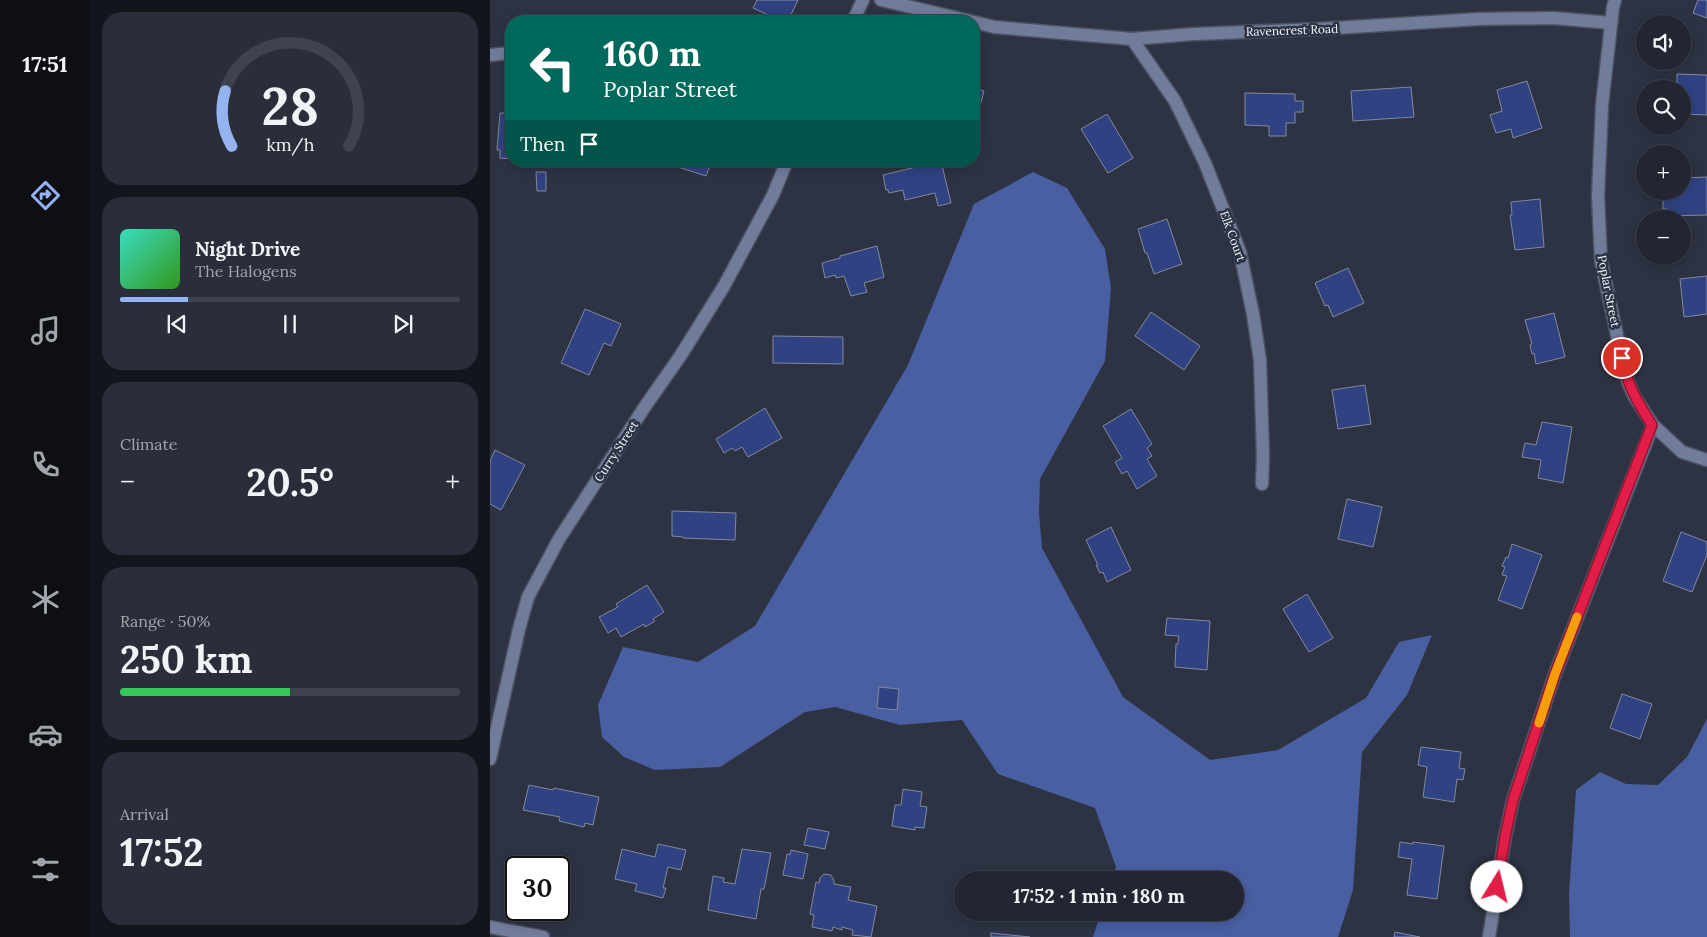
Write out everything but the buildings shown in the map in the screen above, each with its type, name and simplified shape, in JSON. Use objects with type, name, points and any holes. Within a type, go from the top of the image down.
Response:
[{"type":"street","points":[[856,15],[864,0]]},
{"type":"street","name":"Ravencrest Road","points":[[881,0],[943,15]]},
{"type":"street","name":"Poplar Street","points":[[1616,0],[1612,7],[1600,132],[1598,196],[1601,261],[1626,378],[1634,396],[1652,425],[1682,452],[1707,460]]},
{"type":"street","name":"Ravencrest Road","points":[[980,24],[994,27],[1132,40],[1194,34],[1319,29],[1479,19],[1554,18],[1611,23]]},
{"type":"street","name":"Elk Court","points":[[1132,40],[1175,101],[1205,163],[1240,252],[1260,360],[1262,484]]},
{"type":"street","points":[[490,55],[505,54]]},
{"type":"street","name":"Curry Street","points":[[490,759],[519,628],[528,597],[559,539],[646,405],[681,356],[724,286],[773,195],[785,167]]},
{"type":"street","points":[[1489,937],[1513,800],[1555,674],[1652,425]]},
{"type":"street","points":[[490,927],[543,937]]},
{"type":"shaded area","points":[[1033,172],[1067,188],[1105,249],[1111,288],[1105,361],[1040,479],[1039,513],[1042,548],[1123,697],[1210,760],[1278,750],[1366,698],[1399,642],[1432,635],[1407,695],[1362,752],[1353,890],[1338,937],[1093,937],[1098,921],[1244,921],[1244,871],[1114,871],[1116,867],[1095,808],[998,774],[962,720],[900,725],[835,707],[805,712],[720,767],[655,770],[624,757],[602,737],[598,705],[623,647],[698,662],[755,626],[908,365],[974,204]]},
{"type":"shaded area","points":[[1707,719],[1707,937],[1570,937],[1569,894],[1576,790],[1600,772],[1626,784],[1658,785],[1687,757]]},
{"type":"slow traffic","points":[[1539,723],[1577,617]]},
{"type":"route","points":[[1497,887],[1513,800],[1555,674],[1652,425],[1634,396],[1626,378],[1622,358]]}]
